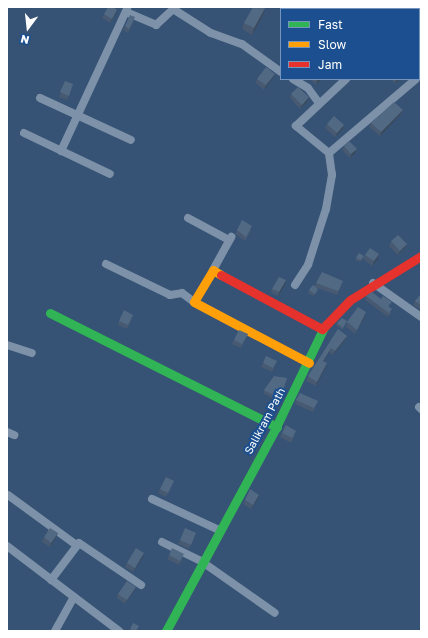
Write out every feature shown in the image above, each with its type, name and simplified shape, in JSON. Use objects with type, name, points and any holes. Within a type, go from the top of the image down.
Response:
[{"type":"street","points":[[61,151],[127,9],[156,25],[174,8],[211,33],[242,44],[280,71]]},
{"type":"street","points":[[295,80],[308,88],[319,102]]},
{"type":"street","points":[[295,285],[308,265],[326,209],[332,175],[329,152],[296,126],[319,102],[345,80]]},
{"type":"street","points":[[329,152],[415,80]]},
{"type":"street","points":[[40,98],[131,140]]},
{"type":"street","points":[[24,133],[110,174]]},
{"type":"street","points":[[188,218],[230,238],[194,302]]},
{"type":"street","name":"Salikram Path","points":[[166,631],[201,561],[276,427],[309,363],[322,329],[350,300],[373,283],[421,256]]},
{"type":"street","points":[[106,264],[170,295],[182,293],[194,302],[309,363]]},
{"type":"street","points":[[213,270],[322,329]]},
{"type":"street","points":[[373,283],[421,317]]},
{"type":"street","points":[[50,313],[276,427]]},
{"type":"street","points":[[7,345],[32,353]]},
{"type":"street","points":[[8,495],[75,544],[141,586]]},
{"type":"street","points":[[152,499],[219,530]]},
{"type":"street","points":[[162,542],[201,561],[275,613]]},
{"type":"street","points":[[51,580],[75,544]]},
{"type":"street","points":[[7,546],[74,597],[107,628],[119,631]]},
{"type":"street","points":[[55,631],[74,597]]},
{"type":"building","points":[[108,7],[113,7],[117,10],[112,19],[104,14]]},
{"type":"building","points":[[253,7],[265,8],[254,28],[244,23]]},
{"type":"building","points":[[130,15],[135,17],[129,29],[125,26]]},
{"type":"building","points":[[266,67],[275,74],[266,85],[257,79]]},
{"type":"building","points":[[65,81],[73,84],[69,96],[60,92]]},
{"type":"building","points":[[298,87],[309,97],[302,105],[291,94]]},
{"type":"building","points":[[394,102],[403,110],[381,132],[371,123]]},
{"type":"building","points":[[334,116],[344,125],[337,133],[327,124]]},
{"type":"building","points":[[349,141],[357,149],[351,154],[344,146]]},
{"type":"building","points":[[242,220],[252,226],[246,237],[237,230]]},
{"type":"building","points":[[398,235],[407,244],[400,251],[391,241]]},
{"type":"building","points":[[370,248],[379,254],[374,261],[365,255]]},
{"type":"building","points":[[359,253],[364,256],[361,260],[356,258]]},
{"type":"building","points":[[322,272],[343,281],[338,291],[316,283]]},
{"type":"building","points":[[279,277],[286,280],[279,292],[272,289]]},
{"type":"building","points":[[313,285],[318,289],[315,294],[309,290]]},
{"type":"building","points":[[372,292],[381,299],[383,296],[392,302],[388,306],[392,309],[389,313],[366,296]]},
{"type":"building","points":[[420,295],[421,297],[421,305],[415,301]]},
{"type":"building","points":[[358,307],[366,312],[357,330],[347,322]]},
{"type":"building","points":[[124,310],[133,315],[128,325],[119,321]]},
{"type":"building","points":[[342,318],[347,321],[343,328],[337,323]]},
{"type":"building","points":[[338,329],[347,336],[335,351],[331,348],[323,361],[327,363],[317,382],[308,376]]},
{"type":"building","points":[[239,330],[248,334],[242,344],[234,340]]},
{"type":"building","points":[[266,356],[277,361],[273,368],[263,363]]},
{"type":"building","points":[[274,376],[287,378],[280,399],[264,390]]},
{"type":"building","points":[[300,393],[318,401],[314,408],[296,400]]},
{"type":"building","points":[[286,425],[296,431],[292,438],[282,433]]},
{"type":"building","points":[[166,477],[174,481],[168,493],[160,489]]},
{"type":"building","points":[[250,489],[259,495],[253,505],[245,500]]},
{"type":"building","points":[[50,528],[58,533],[51,543],[44,537]]},
{"type":"building","points":[[185,528],[196,533],[191,545],[180,540]]},
{"type":"building","points":[[136,548],[144,553],[135,568],[127,563]]},
{"type":"building","points":[[172,548],[184,554],[180,561],[169,555]]},
{"type":"building","points":[[127,581],[136,587],[127,600],[118,594]]},
{"type":"building","points":[[133,623],[139,626],[136,631],[130,629]]},
{"type":"traffic: fast","points":[[50,313],[277,427]]},
{"type":"traffic: fast","points":[[166,631],[275,429],[324,327]]},
{"type":"traffic: slow","points":[[221,275],[213,270],[194,302],[309,363]]},
{"type":"traffic: jam","points":[[324,327],[350,300],[421,256]]},
{"type":"traffic: jam","points":[[221,275],[322,329]]}]
